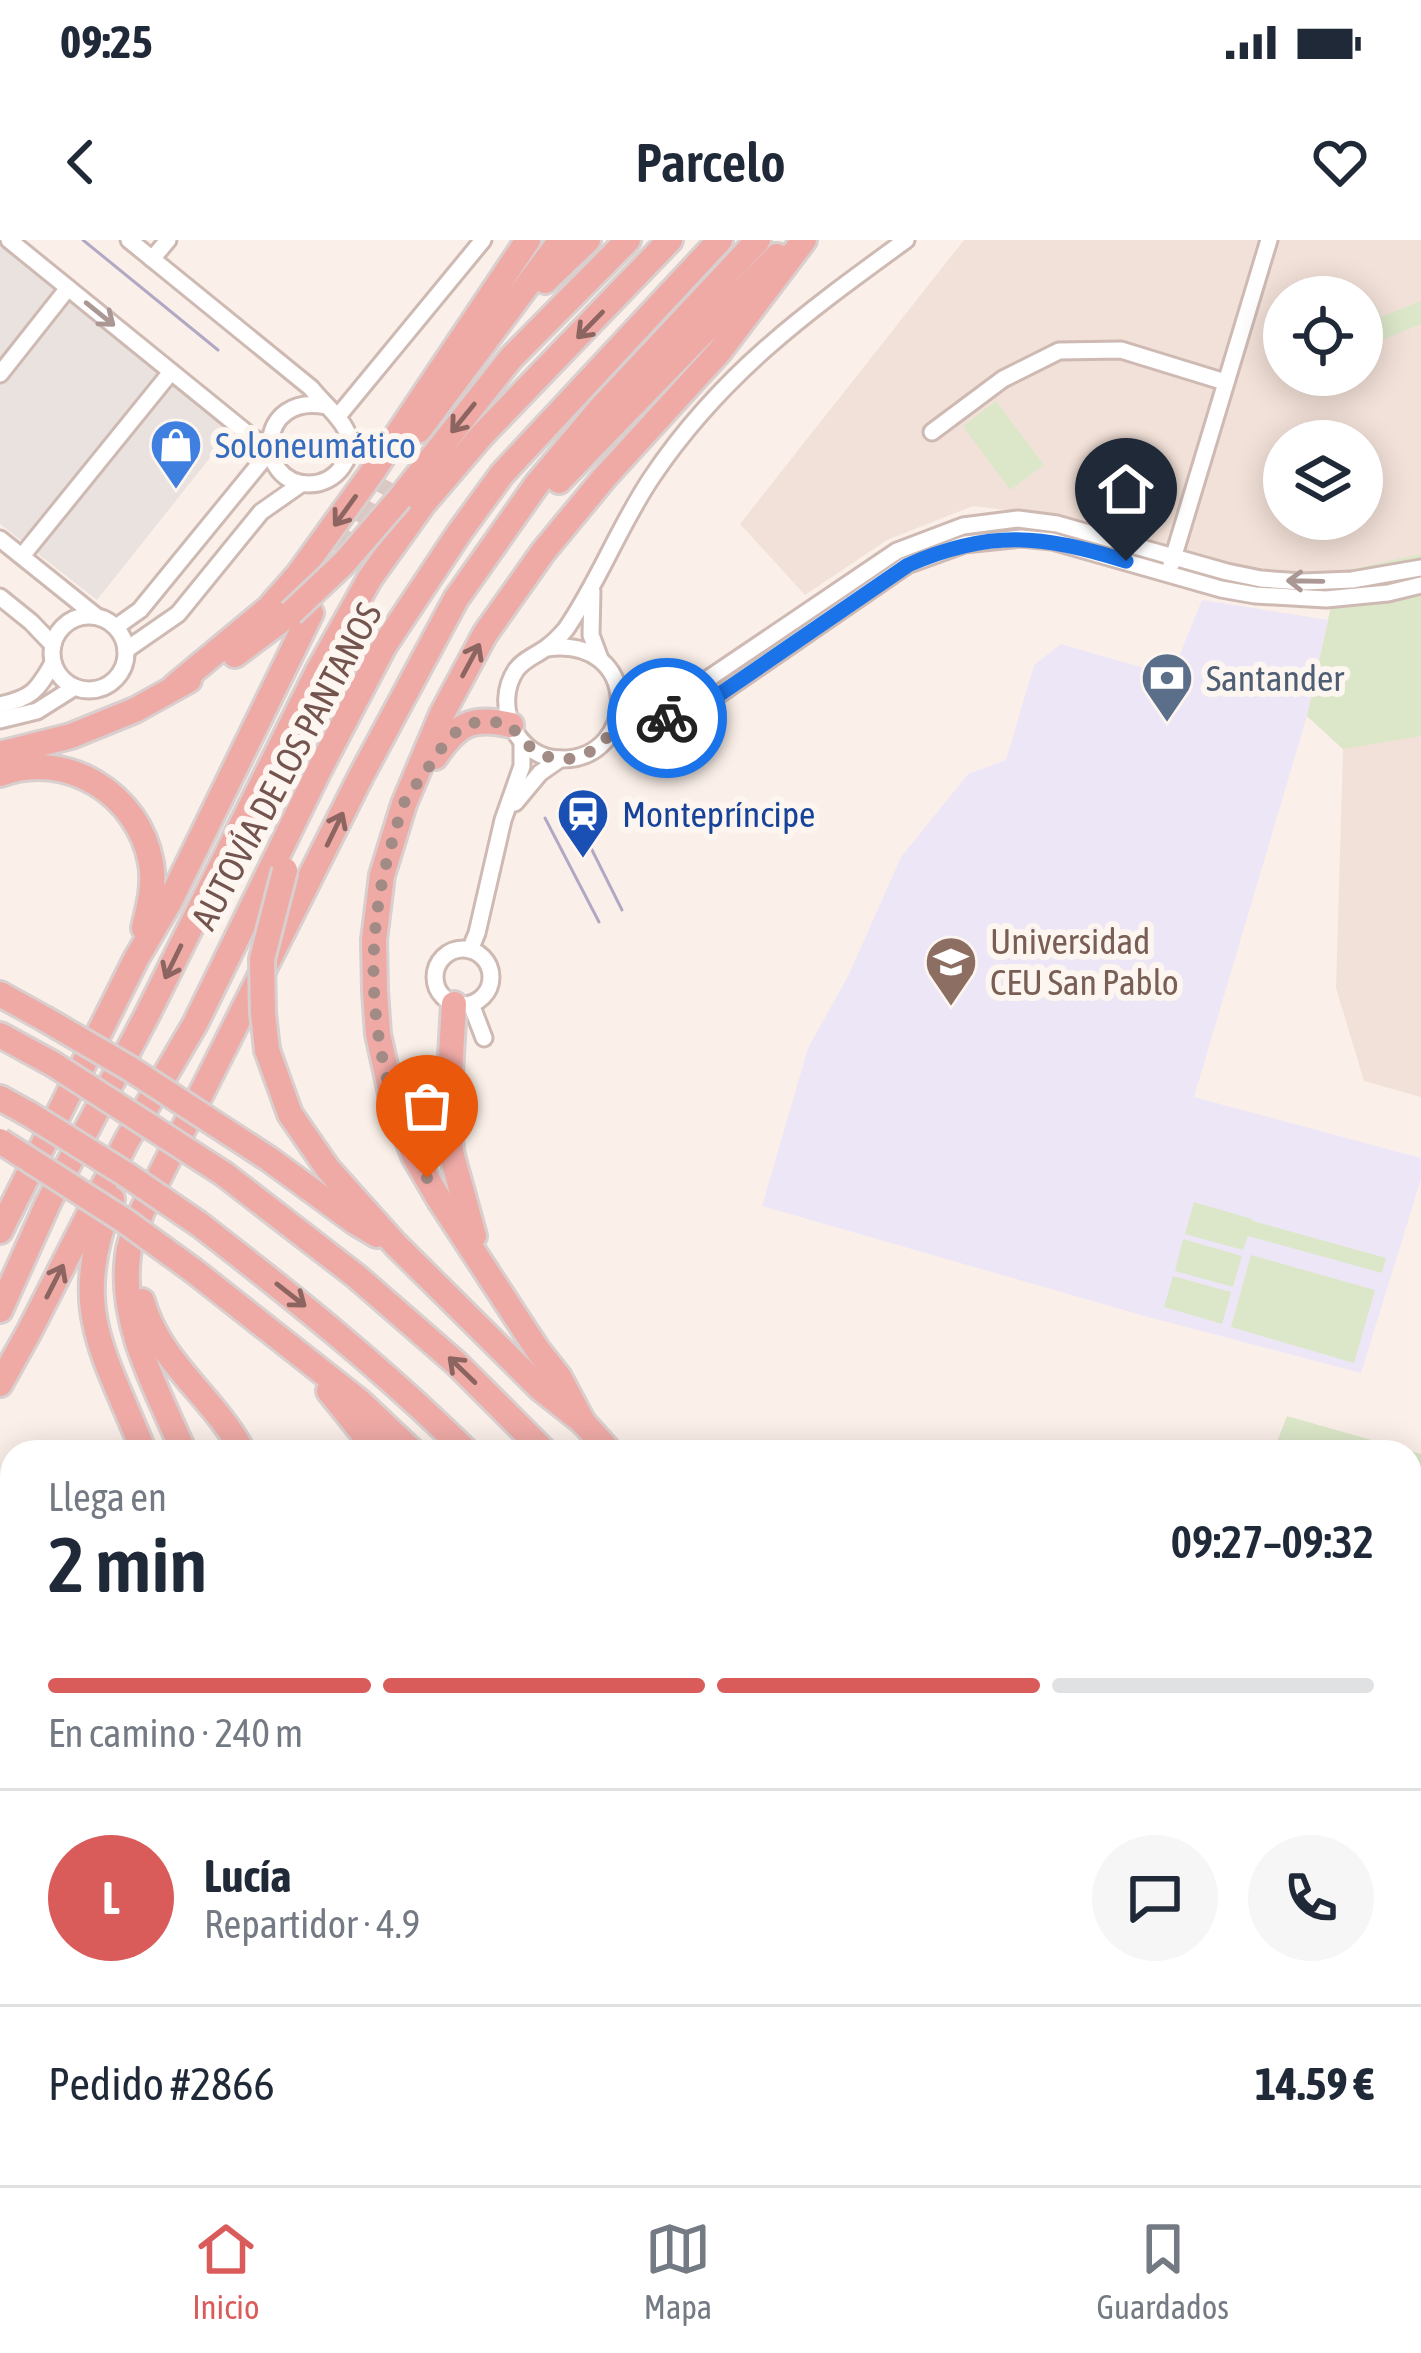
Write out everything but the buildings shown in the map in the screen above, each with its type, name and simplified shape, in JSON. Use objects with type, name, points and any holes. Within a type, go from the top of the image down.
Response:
[{"type":"highway","points":[[175,686],[268,608],[298,575],[528,240]]},
{"type":"highway","points":[[0,1231],[136,959],[169,903],[301,613],[344,563],[462,371],[561,240]]},
{"type":"highway","points":[[462,371],[588,240]]},
{"type":"highway","points":[[393,488],[511,358],[628,240]]},
{"type":"highway","name":"AUTOVÍA DE LOS PANTANOS","points":[[0,1310],[48,1203],[318,670],[370,578],[423,504],[482,435],[670,240]]},
{"type":"highway","name":"AUTOVÍA DE LOS PANTANOS","points":[[0,1384],[127,1140],[195,1024],[384,646],[491,489],[720,240]]},
{"type":"highway","points":[[179,1440],[137,1341],[127,1294],[128,1253],[142,1211],[456,599],[537,484],[600,409],[758,240]]},
{"type":"highway","points":[[496,539],[523,518],[794,240]]},
{"type":"highway","points":[[583,1422],[559,1377],[439,1199],[415,1156],[392,1098],[378,1034],[374,940],[382,874],[404,804],[442,715],[485,634],[543,552],[719,352],[804,240]]},
{"type":"highway","points":[[0,754],[71,736],[135,710],[301,613]]},
{"type":"highway","points":[[404,804],[449,736],[469,722],[490,720],[516,733]]},
{"type":"highway","points":[[0,774],[36,766],[67,770],[98,782],[125,807],[144,835],[152,864],[153,892],[136,959]]},
{"type":"highway","points":[[319,770],[308,816],[284,870],[262,959],[267,1050],[290,1114],[328,1169],[395,1244],[599,1440]]},
{"type":"highway","points":[[0,994],[129,1068],[355,1222],[395,1244]]},
{"type":"highway","points":[[463,1004],[448,1108],[451,1152],[484,1267]]},
{"type":"highway","points":[[139,1440],[96,1335],[92,1277],[100,1228],[195,1024]]},
{"type":"highway","points":[[0,1035],[224,1174],[356,1276],[456,1363],[533,1440]]},
{"type":"highway","points":[[0,1098],[127,1174],[199,1224],[320,1317],[455,1440]]},
{"type":"highway","points":[[0,1141],[194,1270],[359,1401],[400,1440]]},
{"type":"highway","points":[[168,1161],[145,1225],[138,1266],[142,1300],[149,1325],[166,1354],[237,1440]]},
{"type":"highway","points":[[287,1345],[369,1440]]},
{"type":"street","points":[[9,240],[269,449],[280,472],[301,484],[318,484],[334,476],[350,447],[348,430],[332,411],[311,388],[129,240]]},
{"type":"street","points":[[152,259],[168,240]]},
{"type":"street","points":[[332,411],[483,240]]},
{"type":"street","points":[[547,648],[566,629],[651,479],[718,394],[768,344],[906,240]]},
{"type":"street","points":[[1171,565],[1269,240]]},
{"type":"street","points":[[0,374],[68,288]]},
{"type":"street","points":[[932,432],[1003,380],[1059,351],[1121,350],[1226,382]]},
{"type":"street","points":[[22,556],[171,372]]},
{"type":"street","points":[[116,627],[140,610],[269,449],[280,416],[293,406],[310,403],[332,411]]},
{"type":"street","points":[[126,650],[178,614],[261,512],[301,484]]},
{"type":"street","points":[[618,687],[654,697],[693,688],[898,551],[963,526],[1018,519],[1057,524],[1255,595],[1301,599],[1388,593],[1421,585]]},
{"type":"street","points":[[610,734],[701,707],[908,565],[965,544],[1022,538],[1052,541],[1171,565],[1302,582],[1383,577],[1421,568]]},
{"type":"street","points":[[0,539],[116,627],[126,650],[123,668],[111,683],[93,690],[74,687],[61,678],[53,654],[31,622],[0,597]]},
{"type":"street","points":[[592,586],[591,635],[600,659]]},
{"type":"street","points":[[0,705],[23,700],[38,689],[61,628],[77,618],[96,616]]},
{"type":"street","points":[[470,950],[522,766],[506,707],[516,670],[529,656],[566,645],[584,649],[611,671],[620,703],[617,719],[595,750],[560,759],[533,751],[516,733]]},
{"type":"street","points":[[0,720],[37,712],[74,687]]},
{"type":"street","points":[[503,820],[540,773],[560,759]]},
{"type":"street","points":[[463,1004],[488,990],[490,980],[482,957],[470,950],[443,957],[435,969],[435,984],[442,996],[463,1004],[484,1038]]},
{"type":"shaded area","points":[[964,240],[1421,240],[1421,1097],[1364,1081],[1336,988],[1343,749],[1307,716],[1338,573],[1247,573],[1100,522],[973,506],[887,540],[805,595],[740,524]]},
{"type":"shaded area","points":[[0,245],[232,430],[97,600],[0,524]]},
{"type":"shaded area","points":[[1202,600],[1328,620],[1307,716],[1194,1097],[1421,1158],[1421,1179],[1361,1373],[762,1206],[808,1048],[849,974],[901,857],[968,774],[1006,760],[1034,665],[1061,644],[1171,676]]},
{"type":"green space","points":[[1421,301],[1421,324],[1383,339],[1383,316]]},
{"type":"green space","points":[[996,401],[1044,465],[1010,490],[963,426]]},
{"type":"green space","points":[[1421,554],[1421,736],[1343,749],[1307,716],[1339,572]]},
{"type":"green space","points":[[1194,1202],[1386,1258],[1382,1273],[1248,1236],[1243,1250],[1185,1234]]},
{"type":"green space","points":[[1183,1239],[1242,1256],[1233,1287],[1175,1271]]},
{"type":"green space","points":[[1251,1255],[1375,1290],[1354,1363],[1231,1327]]},
{"type":"green space","points":[[1173,1276],[1231,1292],[1222,1324],[1164,1307]]},
{"type":"green space","points":[[1287,1416],[1372,1440],[1278,1440]]},
{"type":"tunnel","points":[[343,555],[385,479]]},
{"type":"tram line","points":[[83,240],[218,350]]},
{"type":"tram line","points":[[569,804],[622,910]]},
{"type":"tram line","points":[[545,818],[599,922]]},
{"type":"way so far","points":[[427,1178],[392,1098],[378,1034],[375,991],[374,940],[382,874],[404,804],[449,736],[469,722],[511,725],[533,751],[560,759],[595,750],[610,734],[667,718]]},
{"type":"place","name":"Soloneumático","points":[[176,491]]},
{"type":"place","name":"Santander","points":[[1167,724]]},
{"type":"place","name":"Montepríncipe","points":[[583,860]]},
{"type":"place","name":"Universidad CEU San Pablo","points":[[951,1008]]},
{"type":"route","points":[[667,718],[701,707],[908,565],[936,553],[965,544],[1022,538],[1126,561]]}]
